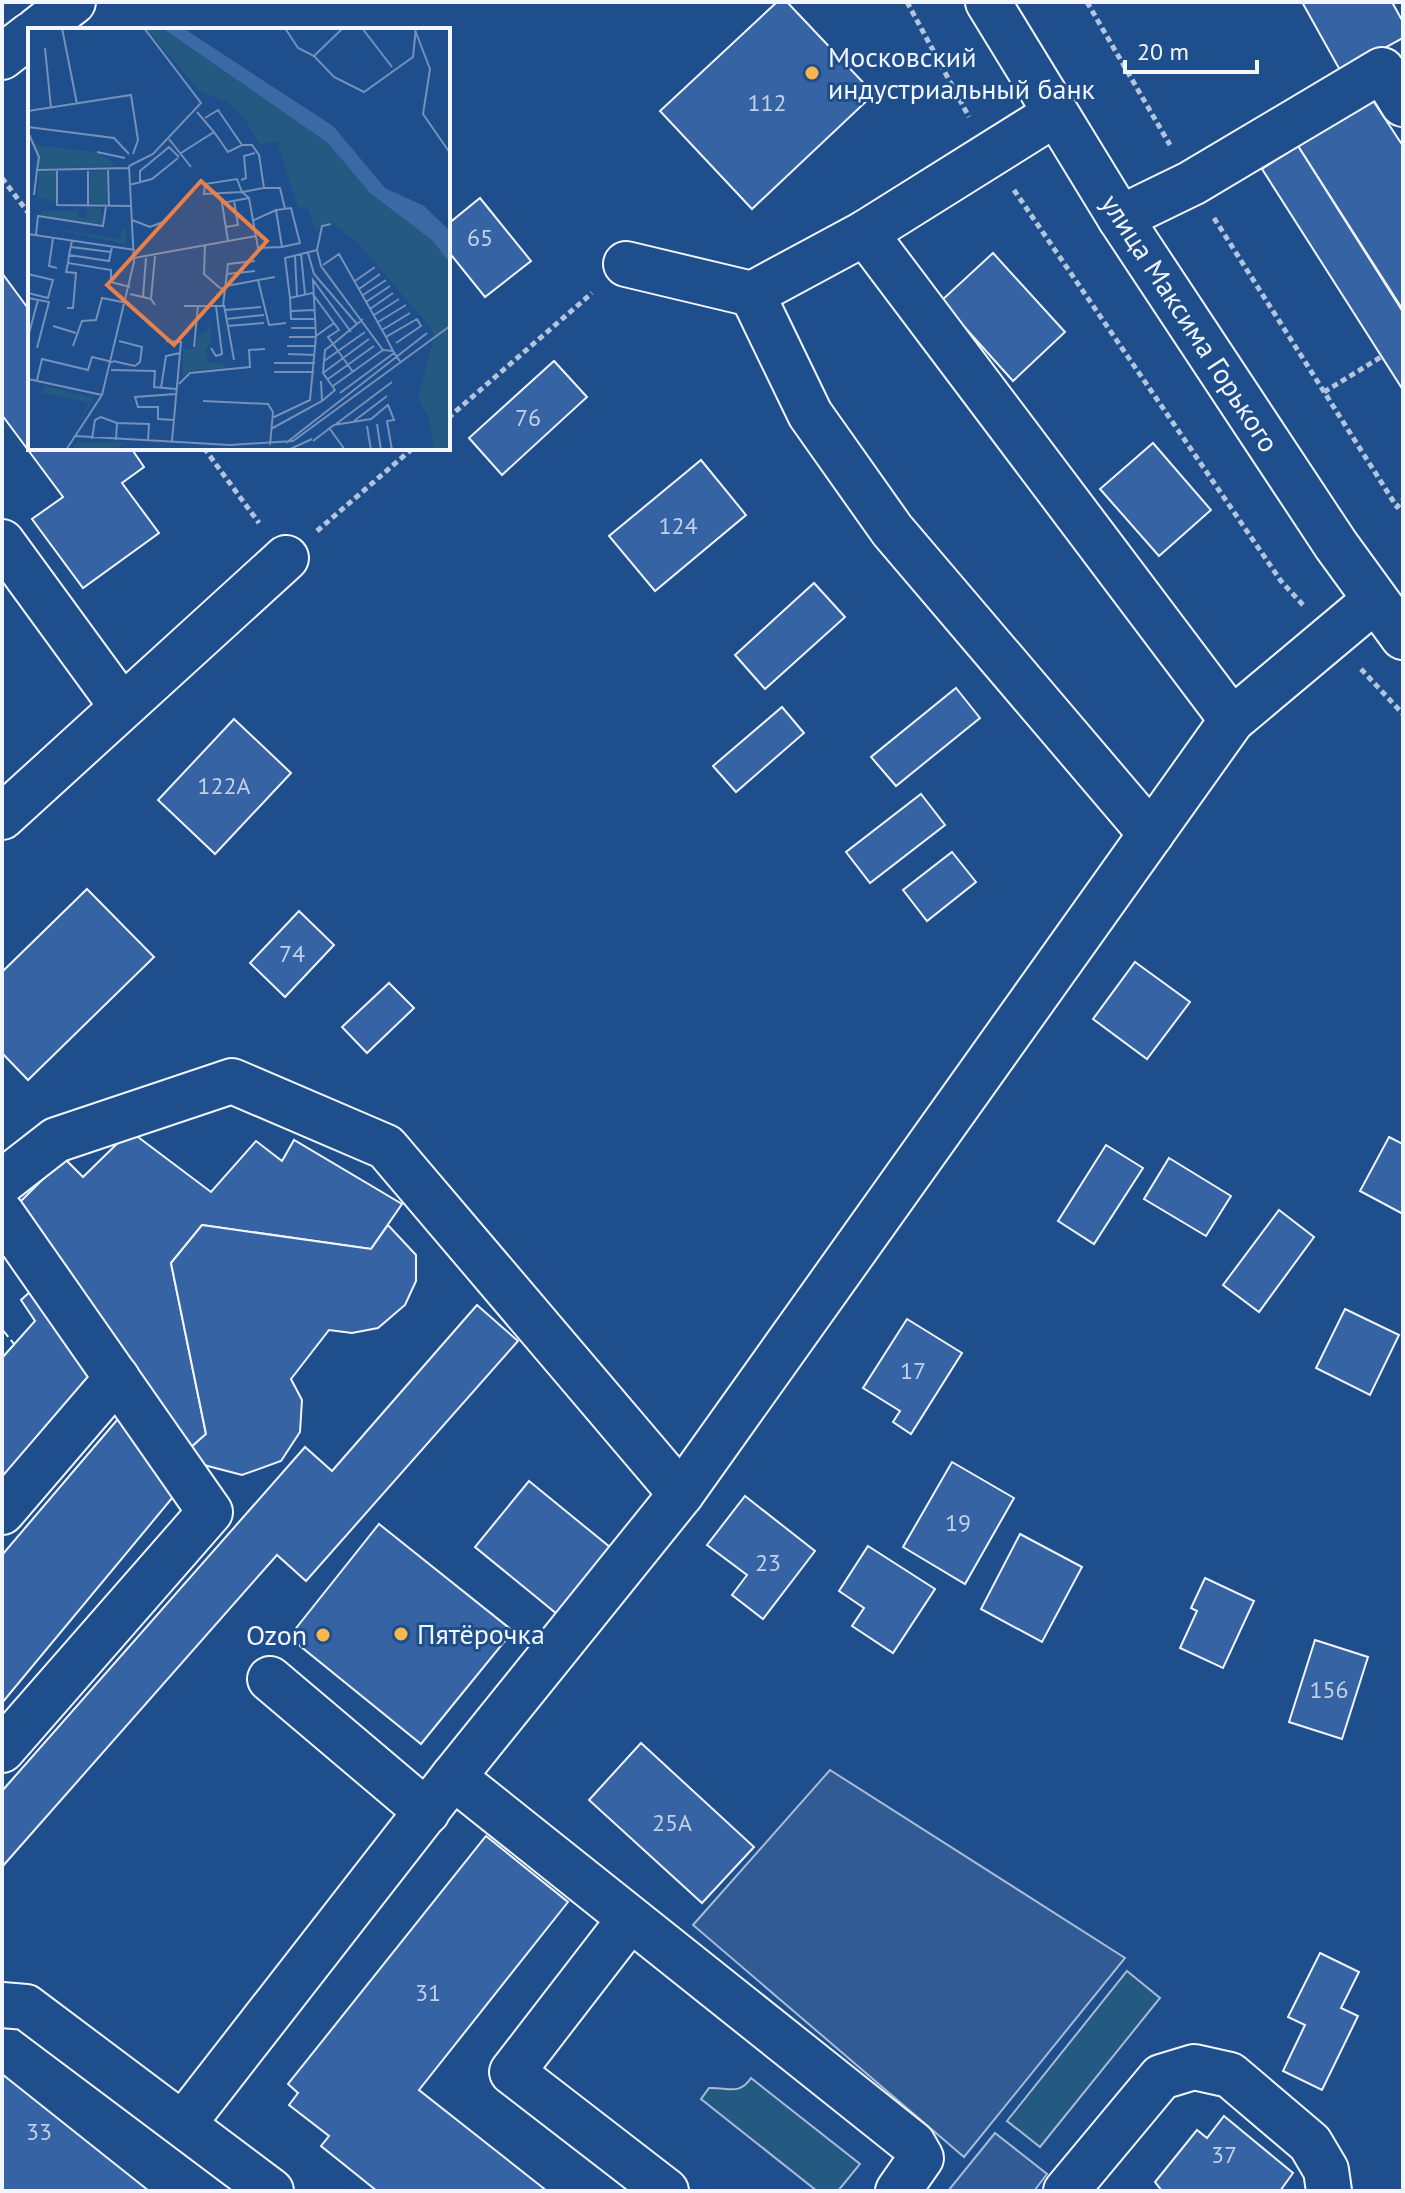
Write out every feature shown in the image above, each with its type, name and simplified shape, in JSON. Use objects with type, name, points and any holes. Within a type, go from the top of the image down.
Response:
[{"type":"street","points":[[40,28],[73,2]]},
{"type":"street","name":"улица Максима Горького","points":[[988,2],[1120,218],[1375,600],[1403,637]]},
{"type":"street","points":[[2,57],[28,37]]},
{"type":"street","points":[[1120,218],[1192,183],[1382,70],[1403,104]]},
{"type":"street","points":[[626,264],[752,294],[865,233],[1055,114]]},
{"type":"street","points":[[865,233],[1232,720]]},
{"type":"street","points":[[752,294],[810,414],[892,530],[1151,834]]},
{"type":"street","points":[[2,542],[121,705]]},
{"type":"street","points":[[2,817],[121,705],[286,558]]},
{"type":"street","points":[[183,2124],[453,1777],[681,1494],[1232,720],[1375,600]]},
{"type":"street","points":[[2,1182],[56,1140],[232,1081],[386,1147],[681,1494]]},
{"type":"street","points":[[2,1750],[210,1512],[117,1378],[6,1232]]},
{"type":"street","points":[[2,1512],[117,1378]]},
{"type":"street","points":[[270,1679],[427,1812]]},
{"type":"street","points":[[453,1777],[913,2144],[921,2158],[898,2191]]},
{"type":"street","points":[[630,1919],[512,2072],[666,2191]]},
{"type":"street","points":[[2,2005],[26,2007],[271,2191]]},
{"type":"street","points":[[1066,2191],[1161,2077],[1194,2067],[1230,2075],[1310,2143],[1326,2170],[1329,2191]]},
{"type":"path","points":[[907,2],[989,155],[1281,581],[1403,714]]},
{"type":"path","points":[[1087,2],[1192,183],[1324,393],[1397,507],[1403,500]]},
{"type":"path","points":[[2,178],[28,212]]},
{"type":"path","points":[[450,416],[626,264]]},
{"type":"path","points":[[1324,393],[1381,357]]},
{"type":"path","points":[[205,450],[286,558],[411,450]]},
{"type":"shaded area","points":[[830,1770],[1125,1958],[964,2157],[693,1925]]},
{"type":"shaded area","points":[[1127,1971],[1160,1998],[1040,2147],[1007,2121]]},
{"type":"shaded area","points":[[751,2078],[860,2164],[838,2191],[817,2191],[701,2099],[709,2088],[737,2089]]},
{"type":"shaded area","points":[[995,2133],[1047,2174],[1034,2191],[948,2191]]},
{"type":"building","points":[[777,2],[787,2],[874,94],[752,209],[660,111]]},
{"type":"building","points":[[1302,2],[1392,2],[1403,22],[1403,38],[1341,72]]},
{"type":"building","points":[[1372,99],[1403,146],[1403,310],[1298,146]]},
{"type":"building","points":[[1298,146],[1403,312],[1403,390],[1262,169]]},
{"type":"building","points":[[480,198],[531,261],[485,297],[450,253],[450,222]]},
{"type":"building","points":[[993,253],[1065,332],[1013,381],[941,301]]},
{"type":"building","points":[[2,273],[28,308],[28,450],[2,415]]},
{"type":"building","points":[[554,361],[587,397],[502,475],[469,438]]},
{"type":"building","points":[[1153,443],[1211,510],[1159,556],[1100,489]]},
{"type":"building","points":[[28,450],[132,450],[144,467],[122,483],[159,533],[83,588],[32,519],[63,497]]},
{"type":"building","points":[[701,460],[746,515],[655,591],[609,536]]},
{"type":"building","points":[[814,583],[845,617],[765,689],[735,655]]},
{"type":"building","points":[[956,688],[980,718],[896,786],[871,757]]},
{"type":"building","points":[[782,707],[804,733],[736,792],[713,766]]},
{"type":"building","points":[[234,719],[291,773],[215,854],[158,800]]},
{"type":"building","points":[[921,794],[945,825],[870,883],[846,852]]},
{"type":"building","points":[[952,852],[976,882],[927,921],[903,890]]},
{"type":"building","points":[[87,889],[154,957],[28,1080],[2,1053],[2,972]]},
{"type":"building","points":[[299,911],[334,945],[285,997],[250,963]]},
{"type":"building","points":[[1135,962],[1190,1002],[1147,1059],[1093,1019]]},
{"type":"building","points":[[389,983],[414,1008],[367,1053],[342,1027]]},
{"type":"building","points":[[130,1131],[211,1192],[256,1141],[282,1161],[294,1140],[402,1204],[371,1249],[202,1225],[171,1263],[206,1434],[189,1449],[67,1267],[16,1206],[64,1158],[83,1177]]},
{"type":"building","points":[[1389,1137],[1403,1144],[1403,1214],[1360,1191]]},
{"type":"building","points":[[1106,1145],[1143,1168],[1094,1244],[1058,1221]]},
{"type":"building","points":[[1169,1158],[1231,1196],[1206,1236],[1144,1199]]},
{"type":"building","points":[[1279,1210],[1314,1237],[1259,1312],[1223,1285]]},
{"type":"building","points":[[202,1225],[371,1249],[388,1225],[416,1255],[416,1281],[405,1305],[378,1328],[352,1333],[329,1330],[291,1379],[302,1400],[300,1432],[281,1461],[242,1475],[204,1465],[189,1449],[206,1434],[171,1263]]},
{"type":"building","points":[[42,1281],[102,1372],[2,1488],[2,1358],[35,1321],[21,1300]]},
{"type":"building","points":[[477,1305],[518,1341],[306,1581],[277,1555],[2,1867],[2,1791],[305,1447],[332,1471]]},
{"type":"building","points":[[1345,1309],[1399,1335],[1370,1395],[1316,1368]]},
{"type":"building","points":[[907,1319],[962,1353],[911,1434],[893,1422],[900,1411],[863,1388]]},
{"type":"building","points":[[123,1413],[173,1497],[2,1703],[2,1555]]},
{"type":"building","points":[[952,1462],[1014,1498],[965,1584],[903,1547]]},
{"type":"building","points":[[529,1481],[611,1548],[557,1614],[475,1547]]},
{"type":"building","points":[[745,1496],[815,1551],[763,1619],[732,1595],[747,1575],[707,1545]]},
{"type":"building","name":"Пятёрочка","points":[[379,1524],[513,1631],[421,1744],[289,1637]]},
{"type":"building","points":[[1020,1534],[1082,1567],[1042,1642],[981,1609]]},
{"type":"building","points":[[868,1546],[935,1589],[893,1653],[852,1626],[864,1608],[839,1591]]},
{"type":"building","points":[[1205,1578],[1254,1601],[1223,1668],[1180,1648],[1197,1611],[1191,1608]]},
{"type":"building","points":[[1315,1640],[1368,1657],[1342,1739],[1289,1722]]},
{"type":"building","points":[[641,1743],[754,1847],[702,1903],[589,1800]]},
{"type":"building","points":[[486,1836],[568,1902],[419,2090],[547,2191],[377,2191],[321,2146],[329,2136],[289,2105],[298,2093],[288,2084]]},
{"type":"building","points":[[1320,1953],[1359,1972],[1341,2008],[1358,2016],[1322,2090],[1283,2071],[1305,2025],[1288,2017]]},
{"type":"building","points":[[2,2074],[149,2191],[2,2191]]},
{"type":"building","points":[[1224,2116],[1293,2173],[1280,2191],[1162,2191],[1155,2182],[1197,2130],[1207,2138]]},
{"type":"fence","points":[[2,1329],[14,1344]]},
{"type":"place","name":"Московский индустриальный банк","points":[[812,73]]},
{"type":"place","name":"Пятёрочка","points":[[401,1634]]},
{"type":"place","name":"Ozon","points":[[323,1635]]}]
